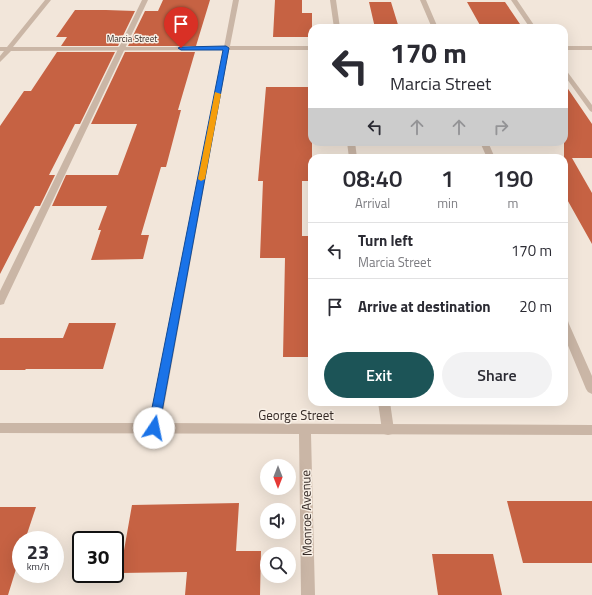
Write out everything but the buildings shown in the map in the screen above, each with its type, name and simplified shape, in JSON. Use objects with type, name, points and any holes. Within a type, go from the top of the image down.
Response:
[{"type":"street","points":[[0,60],[48,0]]},
{"type":"street","points":[[0,301],[120,48],[145,0]]},
{"type":"street","points":[[154,428],[236,0]]},
{"type":"street","points":[[333,0],[336,24]]},
{"type":"street","points":[[423,0],[433,24]]},
{"type":"street","points":[[514,0],[531,24]]},
{"type":"street","name":"Marcia Street","points":[[0,49],[308,48]]},
{"type":"street","points":[[568,48],[592,48]]},
{"type":"street","points":[[568,77],[592,110]]},
{"type":"street","points":[[568,333],[592,389]]},
{"type":"street","points":[[385,406],[388,430]]},
{"type":"street","name":"George Street","points":[[0,428],[592,430]]},
{"type":"street","name":"Monroe Avenue","points":[[305,430],[308,595]]},
{"type":"slow traffic","points":[[201,179],[218,94]]},
{"type":"route","points":[[154,428],[226,48],[181,48]]}]
